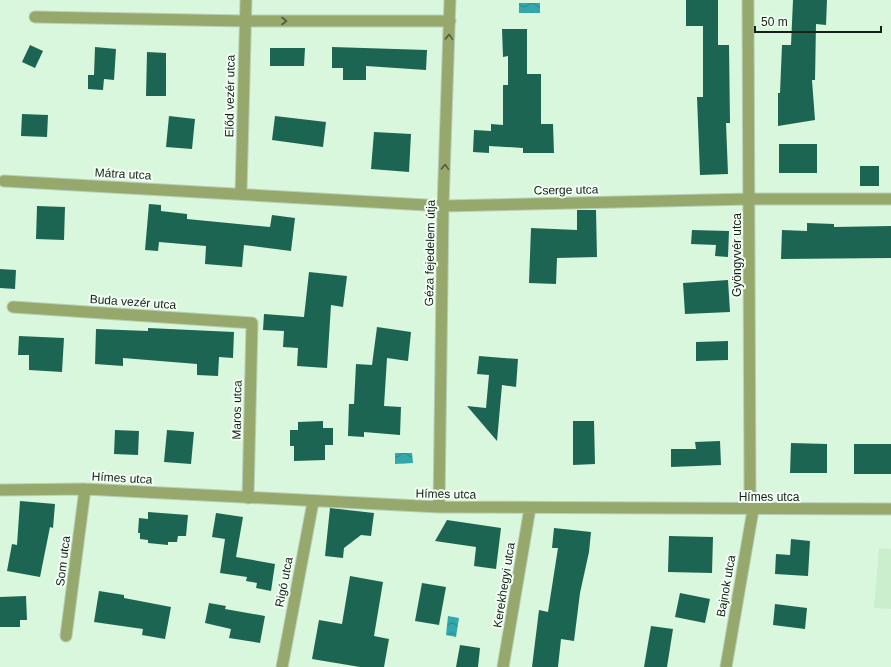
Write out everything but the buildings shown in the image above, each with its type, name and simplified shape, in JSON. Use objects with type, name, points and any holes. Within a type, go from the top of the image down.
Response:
[{"type":"street","name":"Előd vezér utca","points":[[241,193],[246,0]]},
{"type":"street","name":"Géza fejedelem útja","points":[[439,507],[443,206],[450,0]]},
{"type":"street","name":"Gyöngyvér utca","points":[[748,0],[750,491],[752,510]]},
{"type":"street","points":[[35,17],[450,21]]},
{"type":"street","name":"Mátra utca","points":[[4,181],[241,193]]},
{"type":"street","name":"Cserge utca","points":[[241,193],[443,206],[750,199],[891,199]]},
{"type":"street","name":"Buda vezér utca","points":[[13,307],[252,323]]},
{"type":"street","name":"Maros utca","points":[[248,498],[252,323]]},
{"type":"street","name":"Hímes utca","points":[[0,490],[85,489],[313,502],[439,507],[752,510],[891,509]]},
{"type":"street","name":"Som utca","points":[[66,636],[85,489]]},
{"type":"street","name":"Rigó utca","points":[[282,667],[313,502]]},
{"type":"street","name":"Kerekhegyi utca","points":[[504,667],[530,508]]},
{"type":"street","name":"Bajnok utca","points":[[726,667],[752,510]]},
{"type":"shaded area","points":[[879,548],[891,549],[891,609],[874,608]]},
{"type":"water","points":[[519,3],[540,3],[540,13],[519,13]]},
{"type":"water","points":[[395,453],[412,453],[413,463],[395,464]]},
{"type":"water","points":[[448,616],[459,618],[456,637],[446,635]]}]
